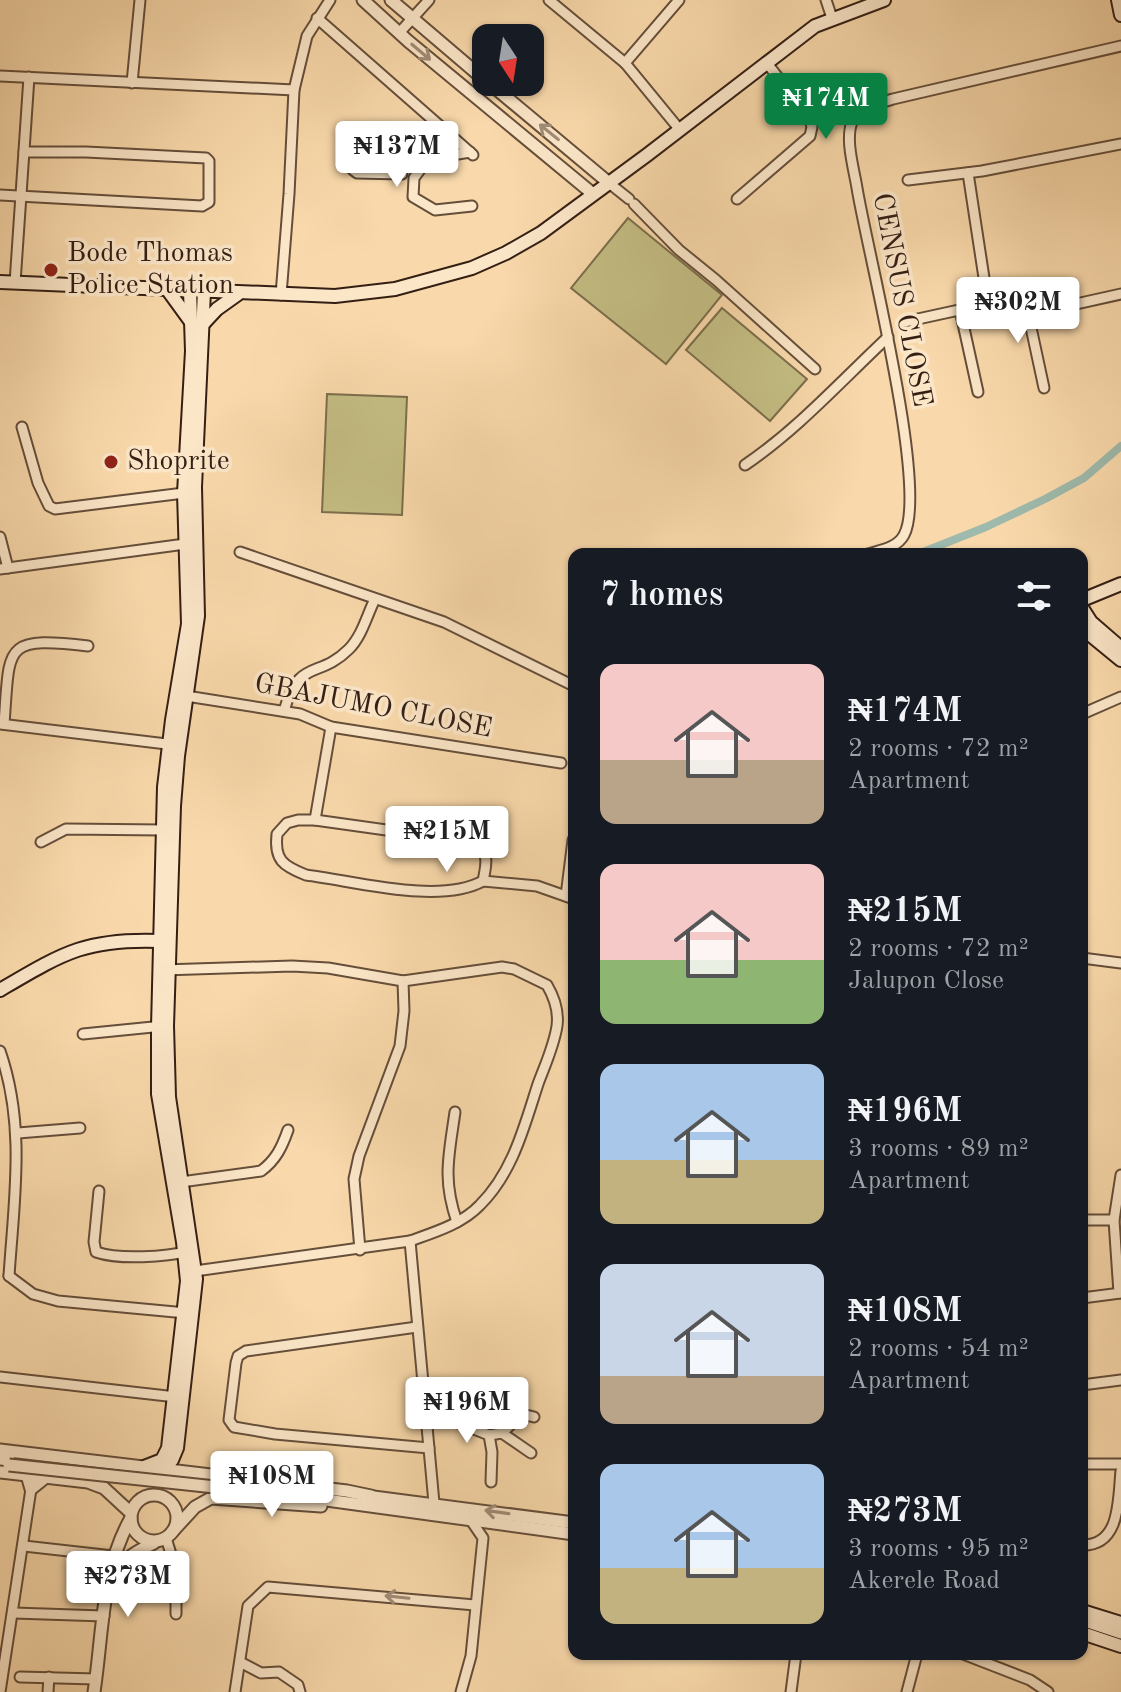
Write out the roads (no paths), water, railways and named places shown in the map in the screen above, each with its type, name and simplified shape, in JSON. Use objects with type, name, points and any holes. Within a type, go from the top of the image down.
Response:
[{"type":"main road","points":[[0,282],[335,296],[395,289],[472,268],[541,233],[815,26],[884,0]]},
{"type":"main road","points":[[1118,0],[1121,15]]},
{"type":"main road","points":[[167,289],[198,324]]},
{"type":"main road","points":[[190,290],[198,324]]},
{"type":"main road","points":[[164,971],[161,941],[163,830],[182,695],[198,616],[192,453],[198,324],[204,291]]},
{"type":"main road","points":[[198,324],[238,294]]},
{"type":"main road","points":[[182,695],[188,624],[184,493],[192,453]]},
{"type":"main road","points":[[1088,598],[1121,584]]},
{"type":"main road","points":[[1088,617],[1121,648]]},
{"type":"main road","points":[[1088,633],[1121,660]]},
{"type":"main road","points":[[164,1469],[177,1448],[179,1397],[195,1271],[158,1094],[174,806],[174,744]]},
{"type":"main road","points":[[0,990],[81,947],[119,939],[161,941]]},
{"type":"main road","points":[[162,1026],[189,1251],[189,1314]]},
{"type":"main road","points":[[144,1467],[159,1462],[167,1451],[179,1397]]},
{"type":"main road","points":[[1088,1613],[1121,1623]]},
{"type":"main road","points":[[1088,1632],[1121,1646]]},
{"type":"street","points":[[132,83],[140,0]]},
{"type":"street","points":[[281,295],[294,90],[302,50],[317,18],[330,0]]},
{"type":"street","points":[[363,0],[593,194]]},
{"type":"street","points":[[391,0],[472,69]]},
{"type":"street","points":[[400,32],[429,0]]},
{"type":"street","points":[[625,63],[679,0]]},
{"type":"street","points":[[826,0],[832,18]]},
{"type":"street","points":[[557,2],[625,63],[680,130]]},
{"type":"street","points":[[317,18],[472,153],[428,159],[402,174],[357,173],[353,170],[354,157],[401,167],[402,174]]},
{"type":"street","name":"CENSUS CLOSE","points":[[885,548],[903,538],[909,519],[907,451],[888,337],[864,229],[850,142],[851,124],[858,112],[893,99],[1121,46]]},
{"type":"street","points":[[737,199],[810,136],[812,127],[809,117],[766,62]]},
{"type":"street","points":[[0,76],[294,90]]},
{"type":"street","points":[[15,283],[29,77]]},
{"type":"street","points":[[505,96],[631,202],[679,250],[815,369]]},
{"type":"street","points":[[908,180],[968,173],[1121,144]]},
{"type":"street","points":[[0,195],[202,206],[209,202],[209,161],[206,158],[24,152]]},
{"type":"street","points":[[428,159],[414,178],[413,197],[435,210],[472,206]]},
{"type":"street","points":[[968,173],[988,304]]},
{"type":"street","points":[[904,322],[1046,291],[1067,306],[1121,294]]},
{"type":"street","points":[[1024,295],[1044,388]]},
{"type":"street","points":[[960,310],[978,392]]},
{"type":"street","points":[[745,465],[797,425],[888,337]]},
{"type":"street","points":[[22,427],[38,483],[49,506],[55,509],[184,493]]},
{"type":"street","points":[[0,537],[4,568],[185,544]]},
{"type":"street","points":[[240,552],[478,637],[568,683]]},
{"type":"street","points":[[284,711],[289,692],[297,680],[351,648],[375,599]]},
{"type":"street","points":[[88,646],[36,642],[26,644],[12,655],[2,724],[174,744]]},
{"type":"street","name":"GBAJUMO CLOSE","points":[[182,695],[284,711],[315,719],[331,727],[561,763]]},
{"type":"street","points":[[1088,711],[1121,697]]},
{"type":"street","points":[[315,820],[331,727]]},
{"type":"street","points":[[483,881],[487,858],[479,843],[315,820],[287,823],[277,834],[281,862],[306,875],[424,891],[471,887],[483,881],[537,886],[568,897]]},
{"type":"street","points":[[41,842],[66,829],[163,830]]},
{"type":"street","points":[[1088,959],[1121,963]]},
{"type":"street","points":[[164,971],[292,966],[328,968],[403,981],[502,967],[514,969],[547,985],[556,1006],[557,1024],[553,1044],[512,1159],[498,1184],[482,1203],[457,1222],[410,1241],[195,1271]]},
{"type":"street","points":[[360,1250],[354,1179],[359,1156],[403,1032],[403,981]]},
{"type":"street","points":[[83,1034],[162,1026]]},
{"type":"street","points":[[0,1051],[11,1089],[18,1133],[5,1277],[33,1294],[58,1301],[189,1314]]},
{"type":"street","points":[[455,1112],[447,1176],[448,1193],[457,1222]]},
{"type":"street","points":[[18,1133],[80,1128]]},
{"type":"street","points":[[181,1182],[261,1171],[281,1150],[288,1130]]},
{"type":"street","points":[[1088,1297],[1120,1293],[1114,1220],[1121,1175]]},
{"type":"street","points":[[99,1191],[94,1242],[96,1252],[109,1255],[189,1251]]},
{"type":"street","points":[[1088,1220],[1114,1220]]},
{"type":"street","points":[[410,1241],[434,1503]]},
{"type":"street","points":[[417,1327],[246,1351],[238,1356],[236,1363],[229,1420],[234,1427],[275,1434],[429,1448]]},
{"type":"street","points":[[0,1377],[179,1397]]},
{"type":"street","points":[[1088,1384],[1121,1380]]},
{"type":"street","points":[[427,1416],[441,1416],[489,1435],[502,1433],[522,1414],[534,1417]]},
{"type":"street","points":[[502,1433],[531,1453]]},
{"type":"street","points":[[489,1435],[491,1482]]},
{"type":"street","points":[[0,1450],[347,1491],[372,1501],[472,1522],[568,1533]]},
{"type":"street","points":[[4,1464],[372,1501],[434,1503],[568,1522]]},
{"type":"street","points":[[4,1464],[27,1475],[88,1482],[104,1488],[132,1512],[136,1533],[154,1543]]},
{"type":"street","points":[[1088,1464],[1121,1464]]},
{"type":"street","points":[[20,1677],[49,1677],[95,1686],[113,1556],[132,1512],[144,1467]]},
{"type":"street","points":[[164,1469],[159,1488],[177,1516],[169,1535],[176,1570],[176,1614]]},
{"type":"street","points":[[1088,1544],[1107,1538],[1113,1526],[1121,1471]]},
{"type":"street","points":[[0,1692],[24,1546],[31,1489],[27,1475]]},
{"type":"street","points":[[31,1489],[46,1477]]},
{"type":"street","points":[[132,1512],[147,1496],[155,1495],[170,1501]]},
{"type":"street","points":[[101,1692],[117,1574],[125,1559],[169,1535],[195,1507],[211,1498],[332,1506],[372,1501]]},
{"type":"street","points":[[461,1692],[471,1656],[483,1538],[472,1522]]},
{"type":"street","points":[[483,1538],[498,1525]]},
{"type":"street","points":[[24,1546],[113,1556]]},
{"type":"street","points":[[235,1692],[248,1606],[268,1587],[475,1605]]},
{"type":"street","points":[[14,1613],[104,1616]]},
{"type":"street","points":[[1088,1622],[1121,1633]]},
{"type":"street","points":[[1088,1631],[1121,1639]]},
{"type":"street","points":[[791,1692],[795,1660]]},
{"type":"street","points":[[907,1692],[915,1660]]},
{"type":"street","points":[[978,1660],[1030,1680],[1048,1692]]},
{"type":"street","points":[[240,1662],[261,1673],[279,1672],[298,1685],[300,1692]]},
{"type":"street","points":[[48,1692],[49,1677]]},
{"type":"waterway","points":[[933,548],[986,527],[1084,478],[1121,446]]},
{"type":"place","name":"Bode Thomas Police Station","points":[[51,270]]},
{"type":"place","name":"Shoprite","points":[[111,462]]}]
